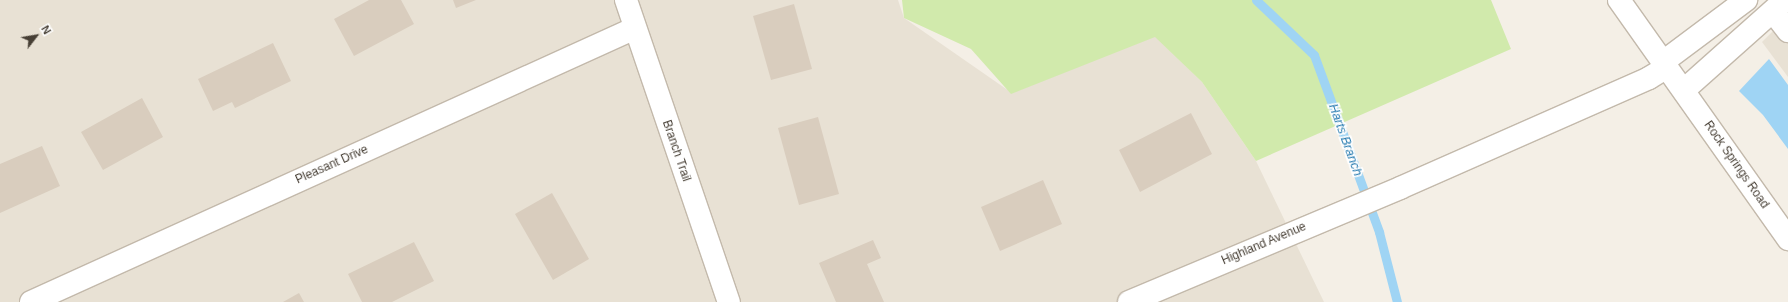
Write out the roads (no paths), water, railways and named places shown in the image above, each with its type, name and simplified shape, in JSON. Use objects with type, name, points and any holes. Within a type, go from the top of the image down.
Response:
[{"type":"street","name":"Branch Trail","points":[[626,0],[633,29],[729,302]]},
{"type":"street","name":"Rock Springs Road","points":[[1619,0],[1788,239]]},
{"type":"street","name":"Highland Avenue","points":[[1129,302],[1338,212],[1400,188],[1649,78],[1683,48],[1746,0]]},
{"type":"street","points":[[1684,90],[1780,6],[1788,31]]},
{"type":"street","name":"Pleasant Drive","points":[[32,302],[633,29]]},
{"type":"water","points":[[1769,59],[1788,85],[1788,149],[1763,115],[1739,91]]},
{"type":"waterway","name":"Harts Branch","points":[[1256,0],[1314,55],[1379,232],[1397,302]]}]
